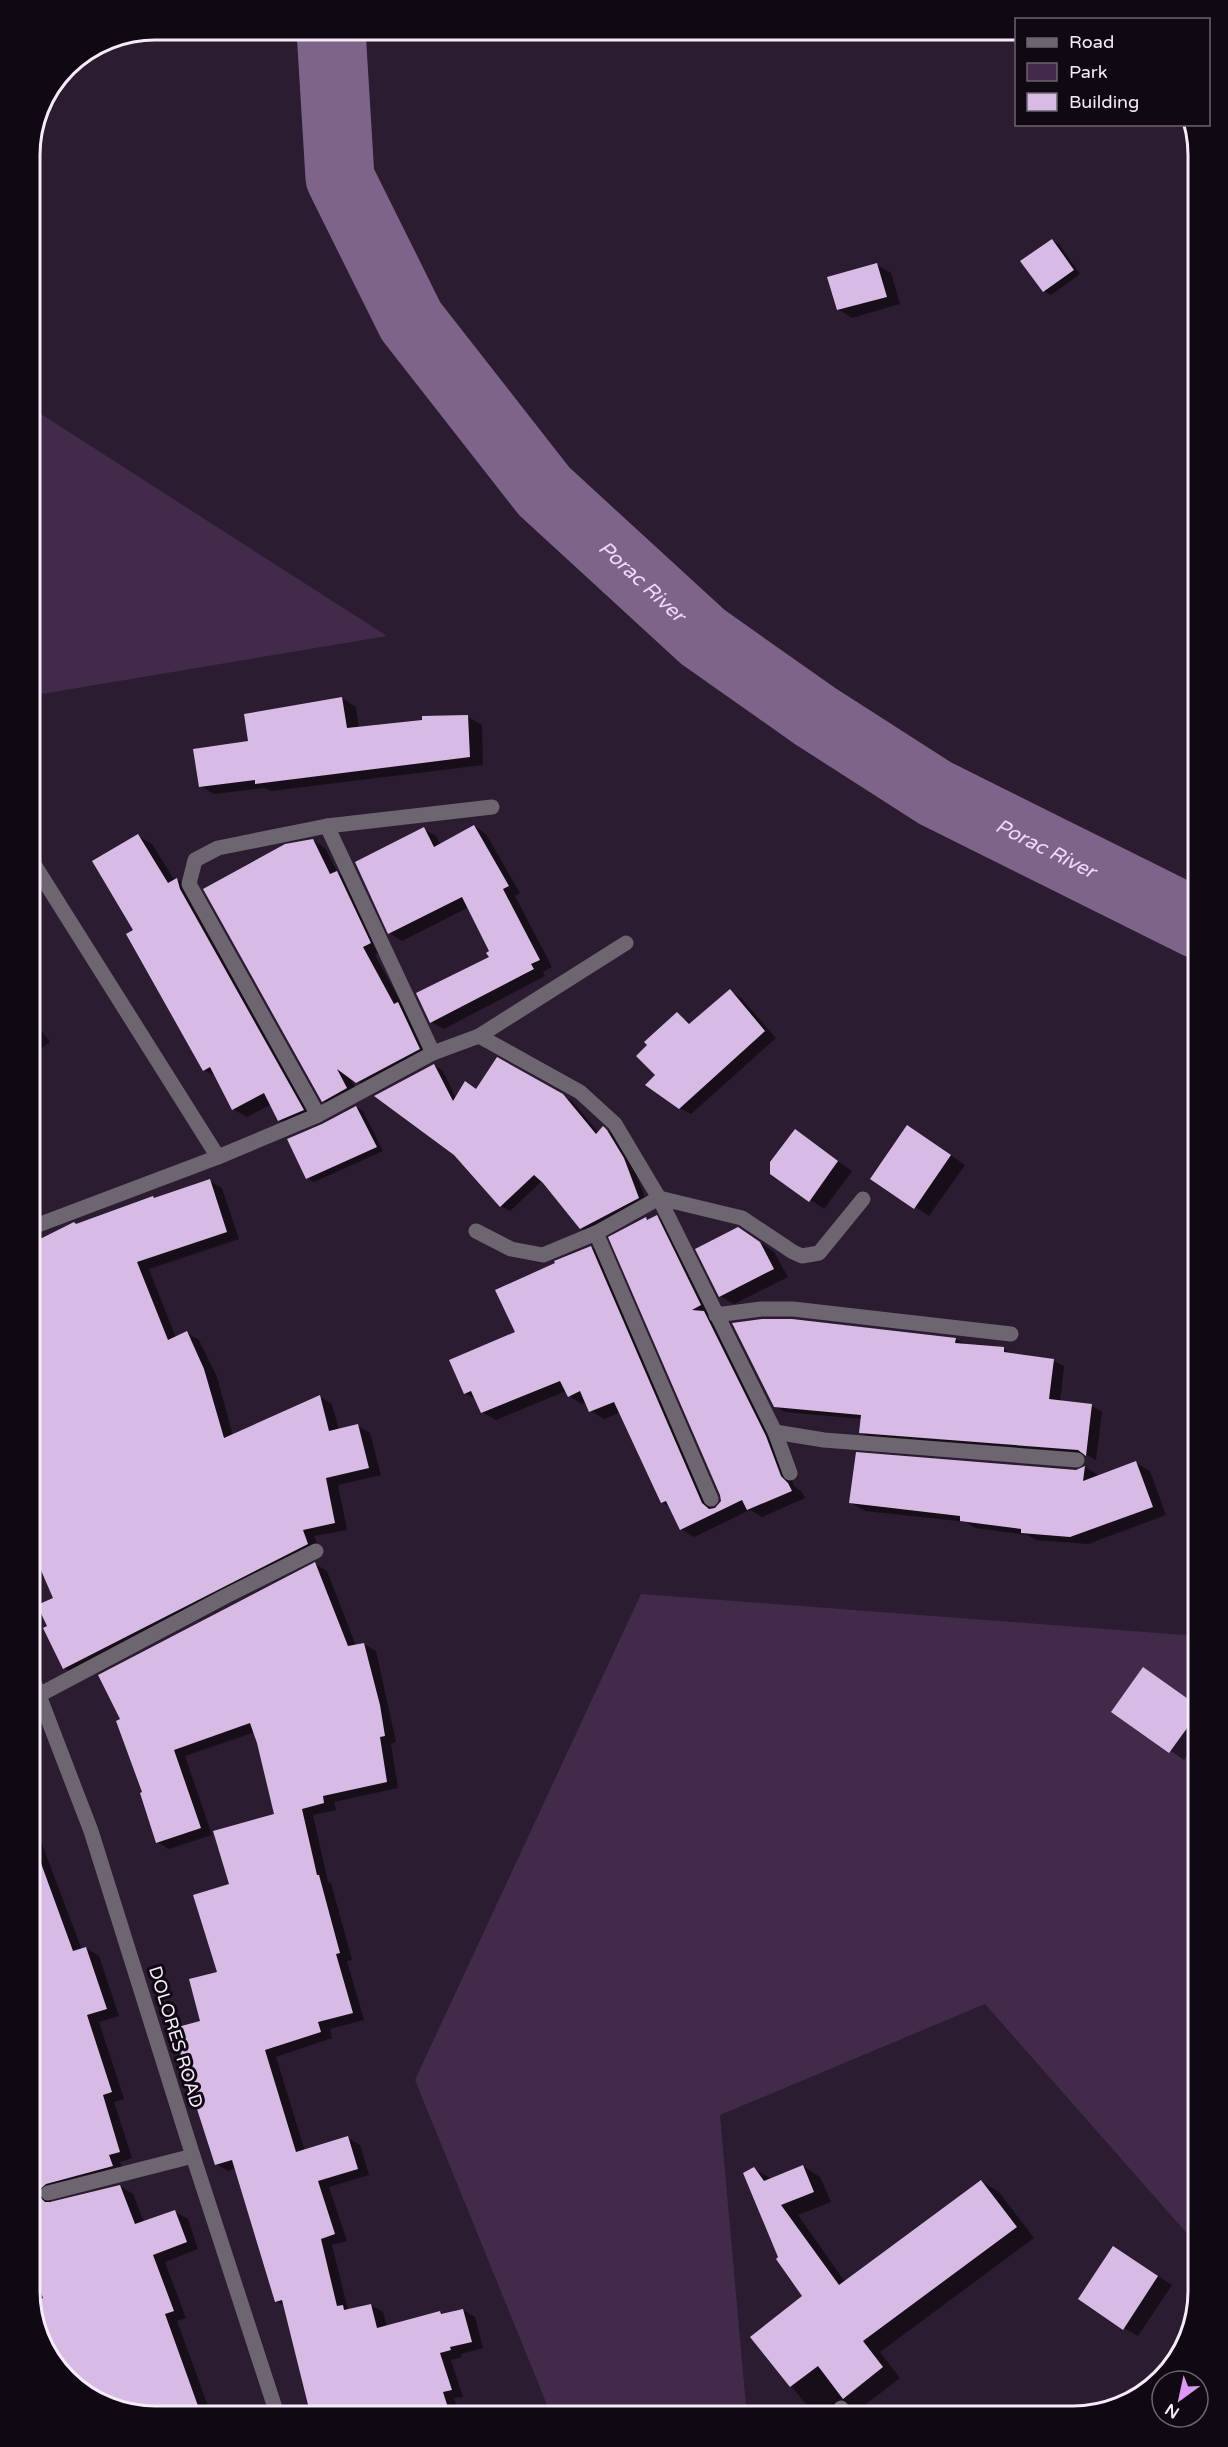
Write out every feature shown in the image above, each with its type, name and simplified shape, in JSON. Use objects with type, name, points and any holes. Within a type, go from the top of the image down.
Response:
[{"type":"street","points":[[318,1115],[189,884],[195,860],[218,848],[327,826],[492,807]]},
{"type":"street","points":[[327,826],[433,1053]]},
{"type":"street","points":[[41,875],[218,1157]]},
{"type":"street","points":[[40,1224],[218,1157],[318,1115],[433,1053],[479,1036],[626,943]]},
{"type":"street","points":[[479,1036],[580,1092],[615,1124],[659,1198],[775,1432],[790,1473]]},
{"type":"street","points":[[477,1231],[511,1249],[543,1255],[596,1233],[659,1198],[742,1218],[802,1256],[819,1253],[863,1200]]},
{"type":"street","points":[[596,1233],[711,1499]]},
{"type":"street","points":[[716,1315],[760,1309],[793,1309],[1011,1334]]},
{"type":"street","points":[[775,1432],[824,1440],[1077,1460]]},
{"type":"street","points":[[40,1694],[316,1551]]},
{"type":"street","name":"DOLORES ROAD","points":[[40,1698],[91,1831],[274,2406]]},
{"type":"street","points":[[48,2193],[193,2156]]},
{"type":"green space","points":[[41,414],[387,636],[41,694]]},
{"type":"green space","points":[[641,1594],[1188,1635],[1188,2235],[985,2004],[720,2115],[746,2406],[548,2406],[415,2080]]},
{"type":"building","points":[[1052,239],[1074,270],[1043,292],[1020,261]]},
{"type":"building","points":[[877,263],[887,297],[837,310],[827,277]]},
{"type":"building","points":[[342,697],[347,728],[422,720],[422,716],[468,715],[470,757],[255,784],[255,780],[199,787],[193,749],[248,741],[244,714]]},
{"type":"building","points":[[474,825],[509,886],[503,889],[540,960],[531,964],[534,969],[430,1023],[416,993],[489,957],[486,953],[489,951],[462,897],[388,934],[355,862],[424,827],[434,847]]},
{"type":"building","points":[[138,834],[168,883],[177,878],[180,889],[304,1110],[278,1121],[264,1093],[232,1110],[210,1067],[203,1071],[126,934],[133,930],[92,861]]},
{"type":"building","points":[[313,839],[330,874],[337,871],[371,943],[363,947],[394,1004],[398,1002],[420,1049],[356,1083],[337,1069],[347,1088],[322,1102],[203,889],[285,844]]},
{"type":"building","points":[[730,989],[765,1031],[679,1109],[645,1085],[655,1075],[636,1056],[647,1045],[644,1042],[677,1012],[689,1024]]},
{"type":"building","points":[[497,1057],[563,1094],[596,1134],[603,1126],[624,1158],[639,1198],[580,1229],[534,1175],[500,1207],[454,1155],[374,1096],[434,1064],[453,1101],[465,1081],[476,1089]]},
{"type":"building","points":[[356,1106],[377,1147],[306,1179],[287,1139]]},
{"type":"building","points":[[907,1125],[951,1155],[914,1209],[870,1179]]},
{"type":"building","points":[[795,1129],[838,1161],[809,1202],[770,1174],[770,1162]]},
{"type":"building","points":[[210,1179],[227,1232],[137,1262],[168,1340],[187,1331],[204,1369],[224,1438],[320,1395],[329,1431],[358,1424],[369,1468],[326,1478],[335,1523],[303,1530],[308,1544],[63,1669],[43,1628],[47,1626],[40,1612],[40,1604],[53,1598],[40,1569],[40,1239],[74,1222],[76,1224],[153,1196],[154,1198]]},
{"type":"building","points":[[657,1215],[701,1305],[692,1310],[704,1311],[766,1436],[781,1476],[792,1491],[747,1510],[742,1500],[680,1530],[666,1501],[661,1503],[614,1402],[589,1412],[580,1391],[568,1397],[560,1381],[481,1413],[471,1391],[464,1394],[449,1360],[515,1332],[495,1290],[591,1246],[702,1503],[709,1509],[715,1508],[721,1501],[720,1495],[608,1237],[646,1217],[647,1220]]},
{"type":"building","points":[[738,1227],[760,1242],[774,1269],[719,1297],[695,1249]]},
{"type":"building","points":[[762,1319],[792,1319],[956,1338],[955,1343],[1004,1347],[1004,1352],[1054,1359],[1049,1399],[1092,1404],[1086,1456],[1078,1450],[859,1433],[861,1415],[774,1407],[732,1323]]},
{"type":"building","points":[[856,1452],[1076,1470],[1085,1466],[1083,1481],[1136,1461],[1153,1507],[1070,1537],[1021,1533],[1021,1529],[960,1521],[960,1516],[849,1503]]},
{"type":"building","points":[[315,1562],[348,1646],[364,1643],[380,1705],[385,1736],[380,1737],[387,1782],[323,1796],[324,1803],[302,1809],[317,1875],[319,1875],[340,1953],[336,1954],[353,2013],[318,2022],[321,2032],[265,2050],[296,2152],[348,2136],[358,2169],[318,2181],[335,2234],[321,2239],[337,2306],[343,2305],[344,2310],[371,2304],[377,2328],[440,2311],[441,2314],[463,2309],[472,2342],[450,2347],[451,2350],[440,2353],[452,2390],[443,2392],[447,2406],[308,2406],[282,2300],[275,2302],[232,2160],[215,2165],[196,2106],[194,2106],[174,2028],[200,2021],[189,1979],[217,1972],[193,1895],[229,1884],[213,1831],[274,1814],[257,1743],[250,1723],[174,1750],[201,1828],[156,1843],[140,1793],[142,1792],[116,1721],[120,1719],[98,1675]]},
{"type":"building","points":[[1143,1667],[1188,1699],[1188,1727],[1169,1753],[1111,1712]]},
{"type":"building","points":[[40,1861],[73,1951],[86,1947],[107,2009],[87,2015],[112,2092],[103,2095],[120,2152],[109,2155],[113,2166],[46,2184],[40,2189]]},
{"type":"building","points":[[803,2165],[814,2192],[781,2205],[839,2285],[981,2180],[1017,2227],[863,2341],[883,2367],[843,2399],[818,2366],[790,2387],[750,2337],[802,2296],[776,2259],[778,2257],[743,2173],[754,2167],[764,2181]]},
{"type":"building","points":[[120,2185],[135,2224],[175,2210],[187,2242],[153,2255],[174,2311],[165,2314],[198,2406],[148,2406],[126,2403],[111,2398],[85,2383],[64,2362],[49,2336],[41,2307],[40,2299],[43,2298],[40,2290],[40,2197],[45,2202],[50,2202]]},
{"type":"building","points":[[1113,2246],[1158,2276],[1123,2330],[1078,2299]]},
{"type":"waterway","name":"Porac River","points":[[332,41],[340,178],[411,321],[544,491],[703,637],[815,716],[935,793],[1188,919]]}]
